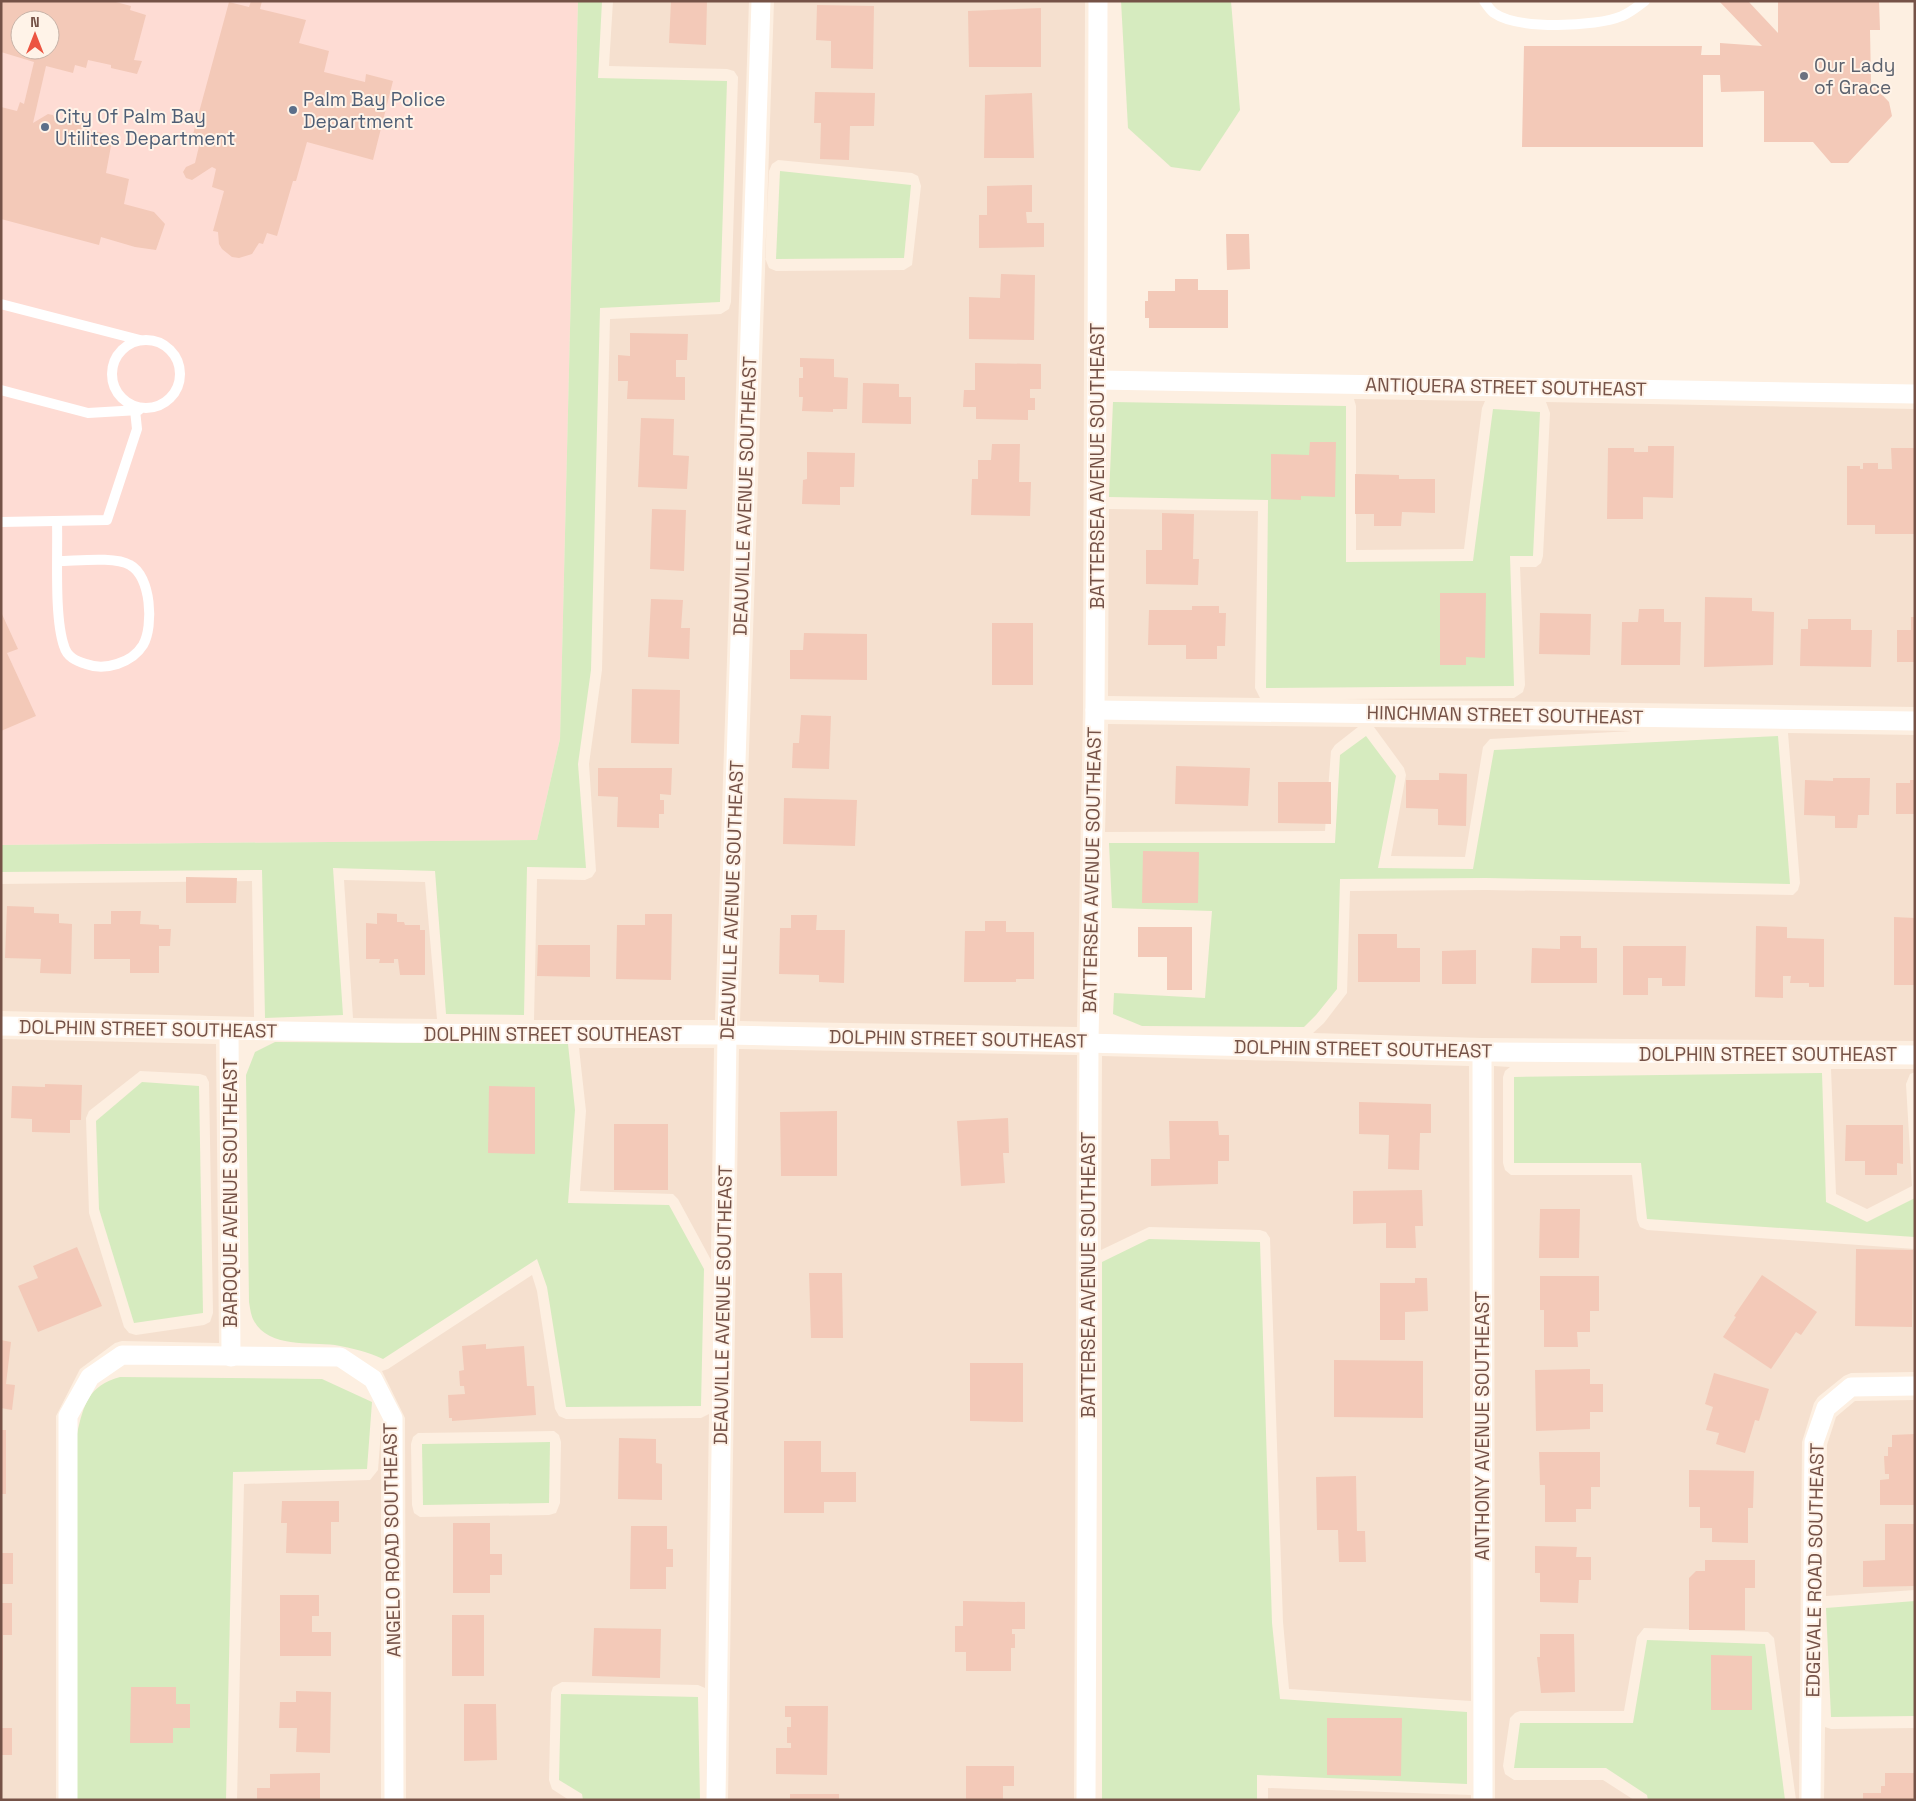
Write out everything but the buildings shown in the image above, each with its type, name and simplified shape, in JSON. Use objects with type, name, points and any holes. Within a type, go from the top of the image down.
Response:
[{"type":"street","name":"DEAUVILLE AVENUE SOUTHEAST","points":[[716,1800],[727,1035],[761,1]]},
{"type":"street","name":"BATTERSEA AVENUE SOUTHEAST","points":[[1086,1800],[1089,1042],[1095,710],[1098,1]]},
{"type":"street","name":"ANTIQUERA STREET SOUTHEAST","points":[[1097,380],[1915,394]]},
{"type":"street","name":"HINCHMAN STREET SOUTHEAST","points":[[1095,710],[1915,721]]},
{"type":"street","name":"DOLPHIN STREET SOUTHEAST","points":[[1,1026],[727,1035],[1482,1052],[1915,1055]]},
{"type":"street","name":"BAROQUE AVENUE SOUTHEAST","points":[[229,1030],[232,1357]]},
{"type":"street","name":"ANTHONY AVENUE SOUTHEAST","points":[[1482,1052],[1483,1800]]},
{"type":"street","name":"ANGELO ROAD SOUTHEAST","points":[[68,1800],[68,1416],[90,1376],[122,1355],[340,1357],[373,1378],[393,1418],[394,1800]]},
{"type":"street","name":"EDGEVALE ROAD SOUTHEAST","points":[[1811,1800],[1814,1442],[1826,1408],[1851,1387],[1915,1386]]},
{"type":"lane","points":[[1484,1],[1493,13],[1508,19],[1554,25],[1597,23],[1624,16],[1645,1]]},
{"type":"lane","points":[[1,304],[141,340],[153,341],[173,352],[179,363],[181,379],[175,394],[162,405],[147,409],[88,413],[1,390]]},
{"type":"lane","points":[[141,340],[130,344],[120,351],[116,356],[111,373],[117,394],[130,405],[147,409]]},
{"type":"lane","points":[[1,522],[107,520],[138,429],[135,410]]},
{"type":"lane","points":[[57,521],[59,627],[64,648],[73,660],[90,666],[108,666],[126,661],[142,646],[148,630],[148,598],[145,583],[139,573],[129,564],[117,561],[58,561]]},
{"type":"shaded area","points":[[1,1],[578,1],[560,739],[537,840],[1,845]]},
{"type":"shaded area","points":[[613,1],[749,1],[715,1020],[534,1020],[537,879],[585,880],[592,877],[596,871],[589,764],[602,670],[610,319],[721,314],[729,309],[731,302],[738,77],[734,71],[727,69],[609,66]]},
{"type":"shaded area","points":[[774,1],[1085,1],[1083,710],[1077,1027],[740,1021],[765,259],[769,268],[776,271],[904,270],[912,265],[921,186],[918,176],[912,173],[778,160],[772,164],[769,171],[767,224]]},
{"type":"shaded area","points":[[1354,399],[1485,401],[1482,408],[1464,549],[1356,550],[1356,406]]},
{"type":"shaded area","points":[[1546,402],[1915,409],[1915,707],[1341,699],[1514,698],[1523,692],[1525,685],[1520,567],[1536,567],[1541,563],[1543,556],[1550,413]]},
{"type":"shaded area","points":[[1109,509],[1258,511],[1255,688],[1260,698],[1108,696]]},
{"type":"shaded area","points":[[1108,724],[1358,727],[1335,745],[1331,751],[1325,831],[1105,832]]},
{"type":"shaded area","points":[[1374,727],[1632,731],[1490,739],[1483,747],[1465,857],[1391,856],[1406,775],[1404,768]]},
{"type":"shaded area","points":[[1788,733],[1915,735],[1915,1041],[1482,1038],[1313,1033],[1324,1023],[1347,993],[1350,891],[1486,890],[1793,895],[1798,890],[1800,883]]},
{"type":"shaded area","points":[[344,880],[425,882],[437,1019],[353,1018]]},
{"type":"shaded area","points":[[252,881],[254,1017],[1,1011],[1,884]]},
{"type":"shaded area","points":[[1,1039],[216,1044],[219,1343],[122,1341],[115,1343],[80,1369],[56,1416],[56,1800],[1,1800]],"holes":[[[140,1071],[200,1074],[206,1076],[209,1082],[213,1313],[210,1322],[204,1325],[136,1335],[129,1333],[124,1327],[89,1213],[86,1118],[89,1111]]]},
{"type":"shaded area","points":[[579,1048],[714,1048],[711,1260],[678,1199],[673,1194],[580,1191],[586,1111]]},
{"type":"shaded area","points":[[739,1049],[1077,1055],[1074,1800],[728,1800]]},
{"type":"shaded area","points":[[1102,1056],[1469,1066],[1471,1701],[1289,1689],[1283,1622],[1270,1238],[1266,1232],[1260,1230],[1149,1227],[1101,1250]]},
{"type":"shaded area","points":[[1494,1066],[1510,1067],[1505,1071],[1503,1077],[1503,1163],[1505,1170],[1511,1175],[1632,1175],[1637,1220],[1640,1227],[1647,1230],[1915,1249],[1915,1372],[1851,1373],[1844,1376],[1818,1397],[1814,1403],[1802,1442],[1799,1800],[1796,1800],[1774,1638],[1768,1632],[1644,1628],[1637,1637],[1624,1711],[1520,1711],[1515,1713],[1510,1718],[1503,1766],[1505,1774],[1514,1780],[1603,1780],[1634,1800],[1495,1800]]},
{"type":"shaded area","points":[[1831,1069],[1915,1069],[1915,1072],[1910,1074],[1906,1084],[1912,1186],[1867,1209],[1836,1194]]},
{"type":"shaded area","points":[[532,1275],[537,1291],[555,1409],[559,1416],[566,1419],[701,1418],[709,1414],[705,1688],[698,1685],[562,1682],[553,1687],[551,1693],[549,1780],[552,1789],[569,1800],[406,1800],[405,1418],[382,1371],[388,1369]],"holes":[[[554,1431],[559,1435],[561,1442],[560,1503],[556,1513],[549,1515],[420,1517],[414,1513],[412,1505],[411,1444],[413,1437],[418,1433]]]},
{"type":"shaded area","points":[[1915,1400],[1915,1590],[1826,1596],[1827,1445],[1836,1417],[1855,1401]]},
{"type":"shaded area","points":[[381,1431],[381,1800],[237,1800],[244,1484],[370,1480],[378,1470]]},
{"type":"shaded area","points":[[1825,1727],[1831,1729],[1915,1728],[1915,1800],[1824,1800]]},
{"type":"shaded area","points":[[1268,1788],[1471,1795],[1471,1800],[1268,1800]]},
{"type":"green space","points":[[578,1],[602,1],[598,78],[727,81],[720,302],[600,308],[591,670],[578,764],[586,868],[527,867],[524,1015],[446,1014],[435,871],[333,868],[343,1015],[265,1018],[262,870],[1,872],[1,845],[537,840],[560,739]]},
{"type":"green space","points":[[1121,1],[1231,1],[1240,110],[1200,171],[1171,167],[1128,128]]},
{"type":"green space","points":[[780,171],[911,185],[904,258],[776,259]]},
{"type":"green space","points":[[1113,402],[1346,406],[1346,562],[1473,561],[1493,409],[1540,412],[1533,556],[1510,556],[1514,686],[1266,688],[1268,500],[1109,497]]},
{"type":"green space","points":[[1366,736],[1396,776],[1378,868],[1473,869],[1494,750],[1778,736],[1790,884],[1486,878],[1340,879],[1337,989],[1304,1027],[1142,1026],[1113,1014],[1114,993],[1205,998],[1212,911],[1112,908],[1109,843],[1335,843],[1340,755]]},
{"type":"green space","points":[[275,1042],[568,1044],[575,1110],[568,1203],[669,1205],[704,1269],[701,1406],[566,1407],[547,1287],[537,1259],[383,1359],[366,1352],[341,1346],[280,1340],[269,1336],[261,1330],[253,1319],[249,1302],[246,1075],[255,1052]]},
{"type":"green space","points":[[1822,1073],[1826,1202],[1867,1222],[1915,1198],[1915,1237],[1647,1219],[1641,1163],[1514,1163],[1514,1077]]},
{"type":"green space","points":[[142,1082],[199,1086],[203,1313],[134,1323],[99,1209],[96,1121]]},
{"type":"green space","points":[[1149,1239],[1260,1242],[1272,1623],[1280,1699],[1467,1712],[1467,1784],[1257,1775],[1257,1800],[1102,1800],[1102,1262]]},
{"type":"green space","points":[[120,1377],[322,1379],[372,1402],[367,1469],[233,1472],[226,1800],[77,1800],[77,1434],[85,1405],[94,1391],[101,1385]]},
{"type":"green space","points":[[550,1442],[549,1503],[423,1505],[422,1444]]},
{"type":"green space","points":[[1915,1601],[1915,1716],[1831,1717],[1826,1608]]},
{"type":"green space","points":[[1647,1640],[1765,1644],[1785,1800],[1648,1800],[1647,1795],[1606,1768],[1514,1768],[1520,1723],[1633,1723]]},
{"type":"green space","points":[[561,1694],[698,1697],[700,1800],[583,1800],[582,1794],[559,1780]]},
{"type":"place","name":"Our Lady of Grace","points":[[1804,76]]},
{"type":"place","name":"Palm Bay Police Department","points":[[293,110]]},
{"type":"place","name":"City Of Palm Bay Utilites Department","points":[[45,127]]}]
